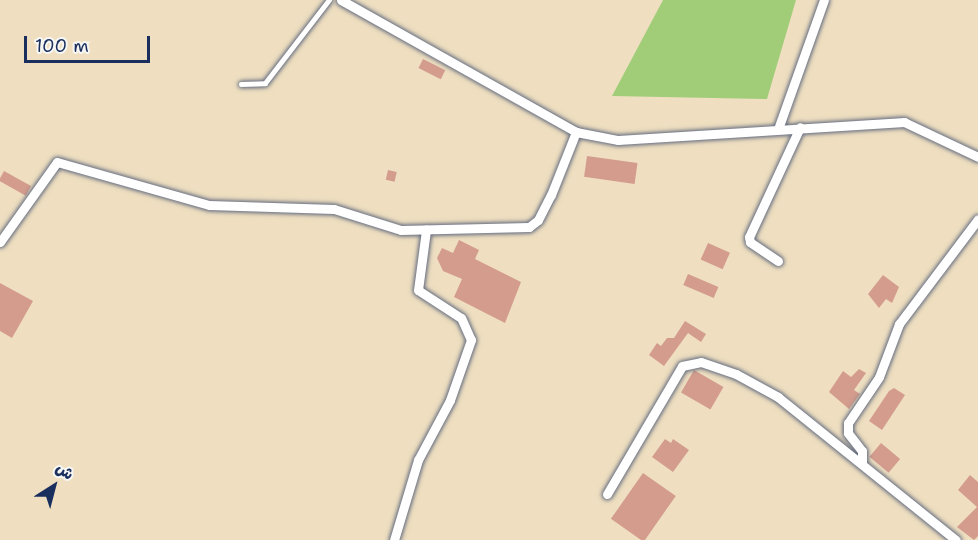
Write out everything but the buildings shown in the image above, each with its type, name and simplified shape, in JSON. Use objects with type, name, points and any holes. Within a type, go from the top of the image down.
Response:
[{"type":"street","points":[[341,0],[576,132],[618,140],[904,122],[978,157]]},
{"type":"street","points":[[778,129],[824,0]]},
{"type":"street","points":[[778,261],[750,242],[749,237],[800,127]]},
{"type":"street","points":[[0,242],[57,162],[209,205],[334,209],[384,226],[426,230],[533,225],[551,195],[576,132]]},
{"type":"street","points":[[862,462],[862,451],[848,433],[848,423],[875,385],[899,324],[978,219]]},
{"type":"street","points":[[394,540],[418,460],[450,400],[471,340],[461,318],[418,290],[426,230]]},
{"type":"street","points":[[607,494],[675,376],[690,361],[756,383],[862,462],[957,540]]},
{"type":"lane","points":[[241,84],[265,83],[329,0]]},
{"type":"green space","points":[[663,0],[796,0],[767,99],[612,96]]}]
